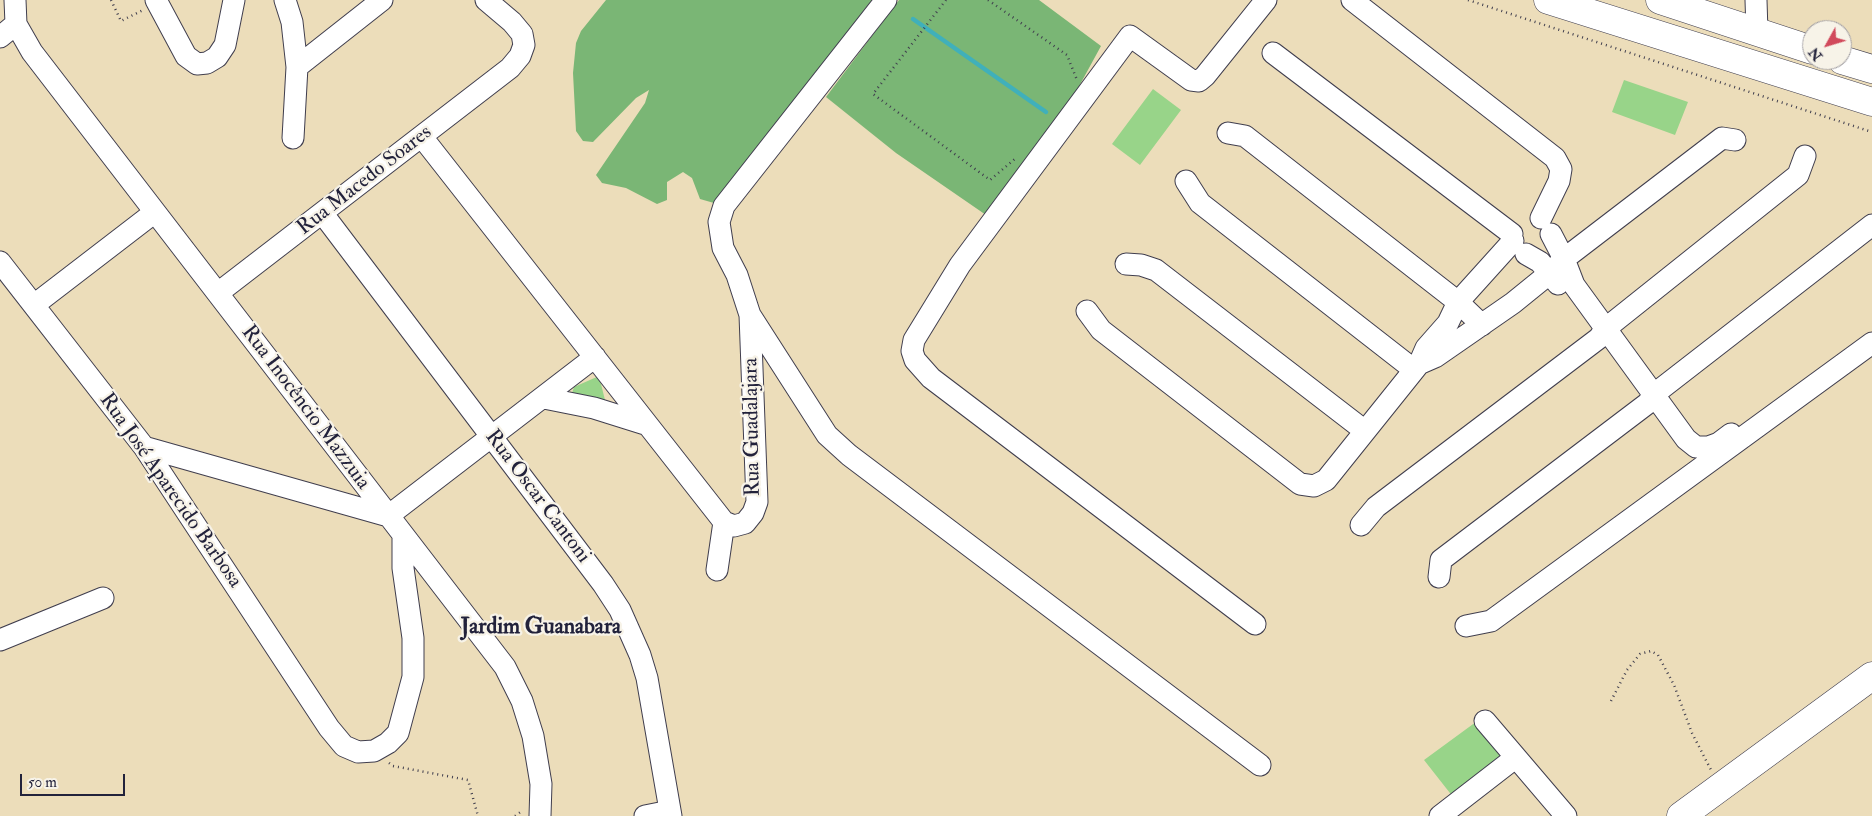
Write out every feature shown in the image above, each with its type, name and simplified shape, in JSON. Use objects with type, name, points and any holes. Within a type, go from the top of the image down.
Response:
[{"type":"main road","points":[[1548,0],[1580,4],[1872,102]]},
{"type":"main road","points":[[1660,0],[1802,47]]},
{"type":"main road","points":[[1852,63],[1872,69]]},
{"type":"main road","points":[[1681,816],[1872,676]]},
{"type":"street","points":[[8,30],[15,0]]},
{"type":"street","points":[[157,1],[186,56],[197,64],[207,63],[217,57],[225,45],[234,0]]},
{"type":"street","points":[[285,0],[292,22],[297,67],[293,138]]},
{"type":"street","points":[[297,67],[382,0]]},
{"type":"street","name":"Rua Macedo Soares","points":[[218,294],[510,68],[520,56],[524,45],[522,34],[512,22],[486,0]]},
{"type":"street","name":"Rua Guadalajara","points":[[422,137],[595,357],[645,424],[724,522],[734,526],[745,523],[757,502],[750,315],[737,275],[724,248],[718,222],[724,206],[886,0]]},
{"type":"street","points":[[1255,624],[930,378],[915,360],[912,351],[914,340],[960,265],[1130,36],[1191,80],[1199,81],[1206,76],[1266,0]]},
{"type":"street","points":[[1352,0],[1555,158],[1561,169],[1546,226],[1548,246],[1538,254],[1517,243],[1513,228],[1522,218],[1534,216],[1546,226],[1558,266],[1574,284],[1602,333],[1699,469]]},
{"type":"street","points":[[1756,0],[1757,32]]},
{"type":"street","name":"Rua Inocêncio Mazzuia","points":[[8,30],[32,52],[505,667],[517,692],[533,736],[540,784],[540,816]]},
{"type":"street","points":[[1274,52],[1540,262],[1558,266]]},
{"type":"street","points":[[1228,133],[1245,136],[1458,302],[1482,325]]},
{"type":"street","points":[[1416,367],[1435,357],[1482,325],[1722,138],[1735,140]]},
{"type":"street","points":[[1361,525],[1376,507],[1602,333],[1798,175],[1805,156]]},
{"type":"street","points":[[1186,181],[1200,203],[1416,367]]},
{"type":"street","points":[[34,305],[155,212]]},
{"type":"street","name":"Rua Oscar Cantoni","points":[[323,214],[603,584],[632,634],[647,678],[671,814]]},
{"type":"street","points":[[1439,577],[1440,560],[1872,225]]},
{"type":"street","points":[[1087,312],[1101,330],[1300,484],[1314,486],[1326,480],[1416,367],[1426,348],[1448,323],[1458,302],[1517,243]]},
{"type":"street","name":"Rua José Aparecido Barbosa","points":[[0,262],[144,447],[329,728],[344,746],[358,752],[374,751]]},
{"type":"street","points":[[1126,264],[1142,265],[1156,270],[1365,431]]},
{"type":"street","points":[[750,315],[827,436],[1260,765]]},
{"type":"street","points":[[1650,399],[1686,439],[1696,447],[1708,447],[1719,443],[1872,329]]},
{"type":"street","points":[[1466,626],[1491,620],[1872,343]]},
{"type":"street","points":[[144,447],[388,516],[595,357]]},
{"type":"street","points":[[544,398],[594,408],[645,424]]},
{"type":"street","points":[[717,570],[724,522]]},
{"type":"street","points":[[374,751],[388,743],[398,733],[413,677],[414,638],[403,568],[403,535]]},
{"type":"street","points":[[0,640],[103,598]]},
{"type":"street","points":[[1485,720],[1514,758],[1566,816]]},
{"type":"street","points":[[1440,816],[1514,758]]},
{"type":"street","points":[[645,816],[671,814]]},
{"type":"path","points":[[111,0],[121,21],[157,1]]},
{"type":"path","points":[[946,0],[873,94],[990,180],[1020,155]]},
{"type":"path","points":[[988,0],[1067,55],[1084,98]]},
{"type":"path","points":[[1468,0],[1872,132]]},
{"type":"path","points":[[1611,701],[1627,670],[1640,654],[1651,651],[1658,656],[1674,685],[1692,733],[1720,787]]},
{"type":"path","points":[[374,751],[393,766],[468,780],[478,816]]},
{"type":"green space","points":[[606,0],[872,0],[714,203],[700,199],[692,178],[683,172],[667,182],[667,200],[657,204],[626,188],[602,183],[596,175],[645,103],[649,90],[636,98],[593,142],[583,141],[576,131],[573,73],[576,43],[581,31]]},
{"type":"green space","points":[[899,0],[1039,0],[1101,46],[1071,101],[986,215],[896,153],[826,97]]},
{"type":"green space","points":[[1624,80],[1688,102],[1675,135],[1612,112]]},
{"type":"green space","points":[[1153,89],[1181,110],[1140,165],[1112,144]]},
{"type":"green space","points":[[599,376],[607,408],[570,399],[574,387]]},
{"type":"green space","points":[[1480,719],[1514,758],[1457,802],[1424,760]]},
{"type":"waterway","points":[[913,19],[1046,112]]},
{"type":"district","name":"Jardim Guanabara","points":[[541,628]]}]
